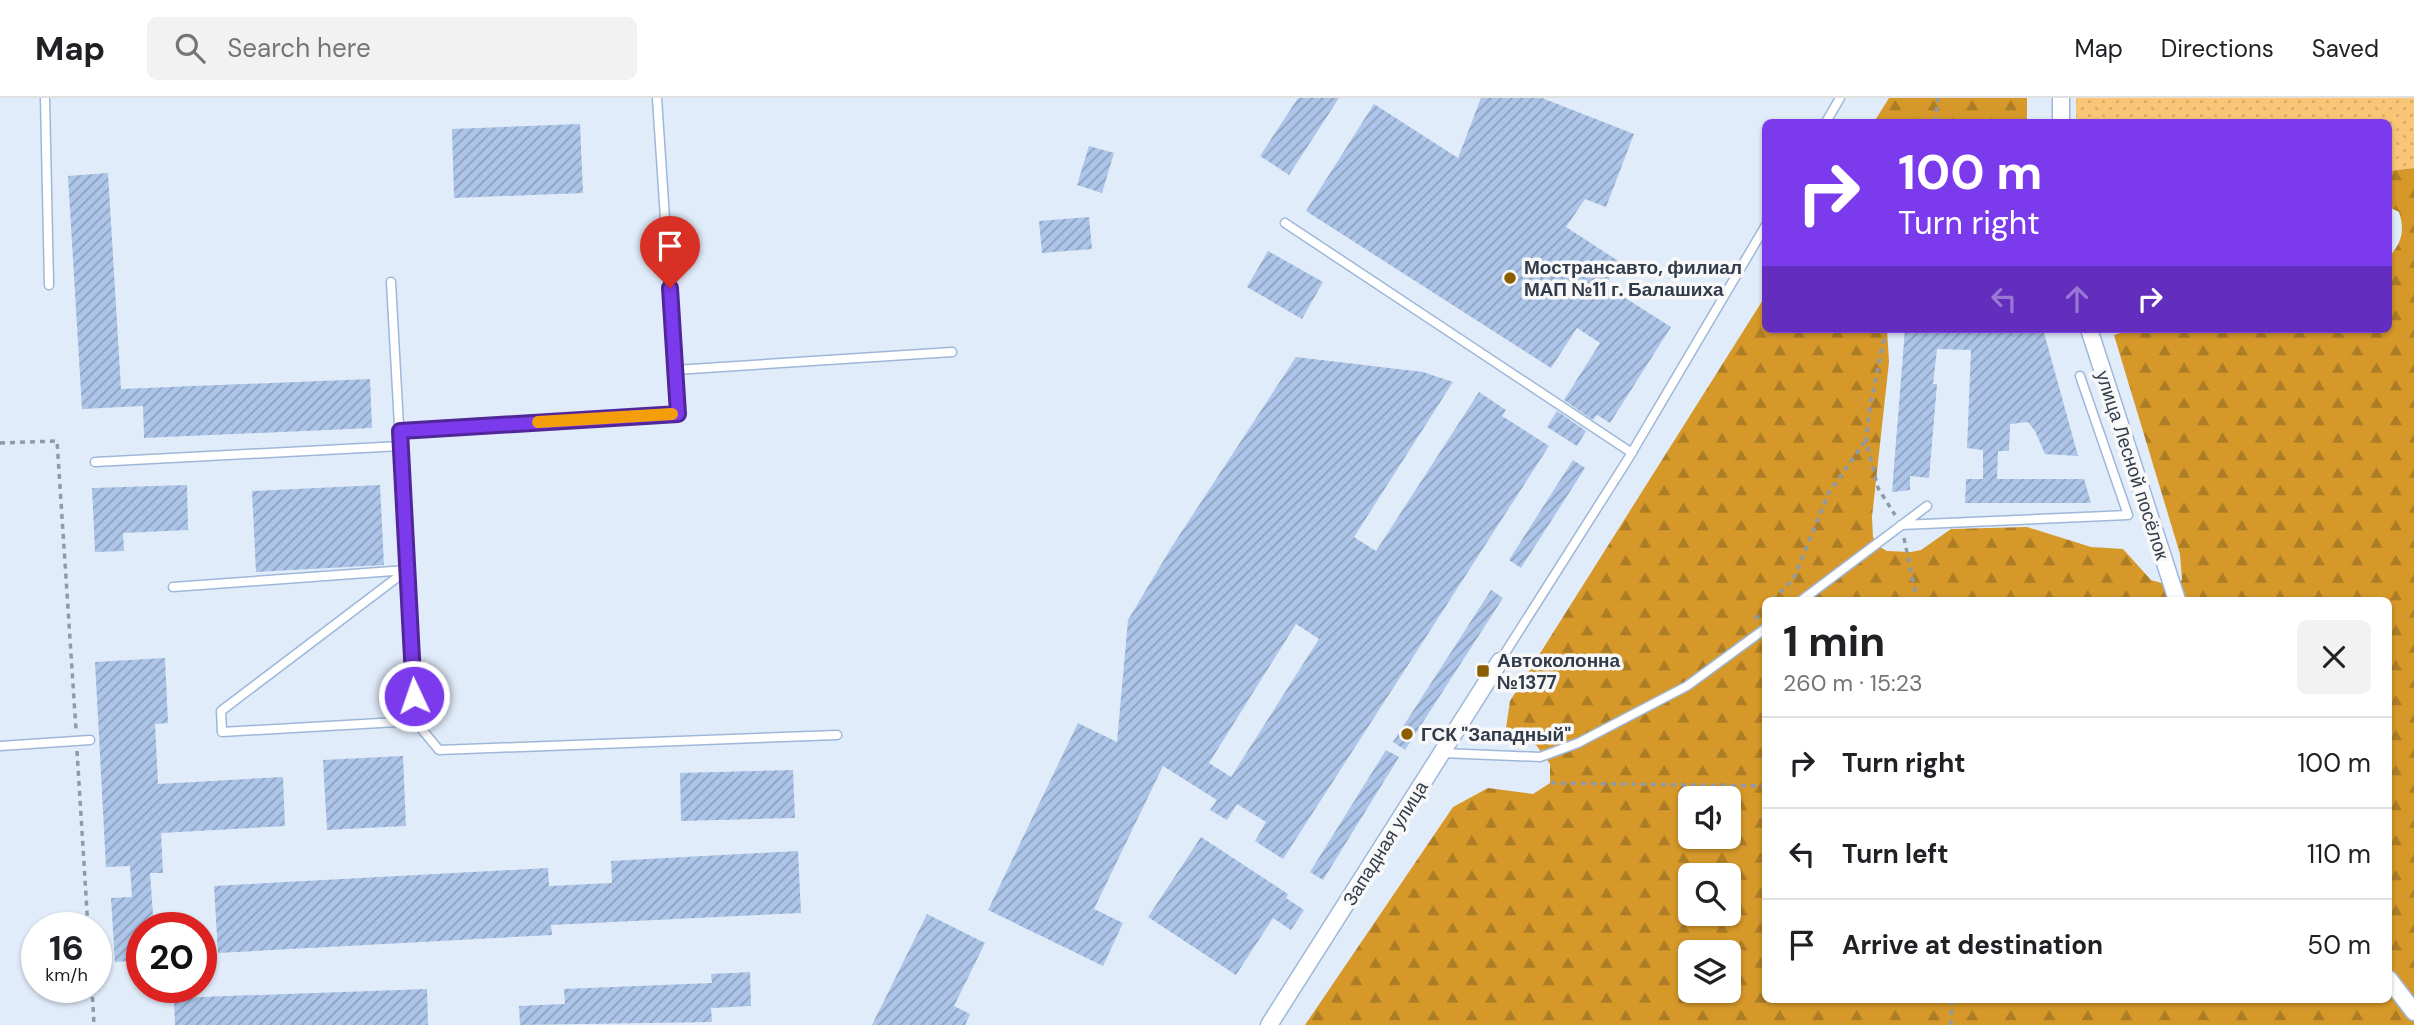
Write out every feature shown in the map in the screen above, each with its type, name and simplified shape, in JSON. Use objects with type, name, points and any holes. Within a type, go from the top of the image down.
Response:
[{"type":"street","points":[[2061,98],[2061,119]]},
{"type":"street","name":"улица Лесной посёлок","points":[[2090,333],[2176,597]]},
{"type":"street","name":"Западная улица","points":[[1269,1025],[1500,661]]},
{"type":"street","points":[[2392,983],[2414,1012]]},
{"type":"lane","points":[[45,98],[49,285]]},
{"type":"lane","points":[[400,431],[678,414],[657,98]]},
{"type":"lane","points":[[1828,119],[1840,98]]},
{"type":"lane","points":[[1285,223],[1632,453]]},
{"type":"lane","points":[[1500,661],[1632,453],[1762,232]]},
{"type":"lane","points":[[391,282],[415,721],[439,750],[837,735]]},
{"type":"lane","points":[[675,370],[952,352]]},
{"type":"lane","points":[[2080,376],[2128,515]]},
{"type":"lane","points":[[95,462],[401,446]]},
{"type":"lane","points":[[1806,597],[1927,506]]},
{"type":"lane","points":[[1901,525],[2149,515]]},
{"type":"lane","points":[[173,587],[407,570]]},
{"type":"lane","points":[[407,570],[221,711],[222,732],[415,721]]},
{"type":"lane","points":[[1442,753],[1540,757],[1687,686],[1762,631]]},
{"type":"lane","points":[[0,746],[90,740]]},
{"type":"path","points":[[1935,119],[1938,98]]},
{"type":"path","points":[[1885,333],[1866,440],[1878,488],[1901,525],[1916,597]]},
{"type":"path","points":[[1776,597],[1794,578],[1828,494],[1866,440]]},
{"type":"path","points":[[0,443],[57,441],[87,912]]},
{"type":"path","points":[[1550,783],[1762,786]]},
{"type":"path","points":[[93,1003],[94,1025]]},
{"type":"path","points":[[1951,1025],[1952,1003]]},
{"type":"shaded area","points":[[2076,98],[2414,98],[2414,168],[2392,171],[2392,119],[2076,119]]},
{"type":"green space","points":[[1889,98],[2027,98],[2027,119],[1876,119]]},
{"type":"green space","points":[[2414,168],[2414,1025],[1305,1025],[1453,807],[1488,788],[1533,794],[1550,783],[1550,764],[1536,745],[1506,728],[1510,701],[1762,301],[1762,333],[1887,333],[1889,362],[1872,517],[1873,537],[1878,546],[1887,551],[1911,552],[1921,550],[1951,529],[2027,527],[2091,547],[2123,549],[2151,580],[2172,586],[2182,580],[2180,554],[2114,335],[2392,333],[2392,253],[2399,241],[2402,225],[2399,212],[2392,208],[2392,171]]},
{"type":"building","points":[[1298,98],[1339,98],[1289,175],[1260,156]]},
{"type":"building","name":"Мострансавто, филиал МАП №11 г. Балашиха","points":[[1481,98],[1542,98],[1634,134],[1606,207],[1585,199],[1566,227],[1620,262],[1605,285],[1671,327],[1610,423],[1597,415],[1593,420],[1564,400],[1600,343],[1577,328],[1551,368],[1306,211],[1374,104],[1458,158]]},
{"type":"building","points":[[580,124],[583,193],[454,198],[452,129]]},
{"type":"building","points":[[1089,146],[1114,153],[1102,193],[1077,185]]},
{"type":"building","points":[[108,173],[121,389],[370,379],[372,428],[144,438],[143,406],[82,409],[68,176]]},
{"type":"building","points":[[1089,217],[1092,249],[1042,253],[1039,221]]},
{"type":"building","points":[[1268,251],[1323,282],[1302,319],[1247,287]]},
{"type":"building","points":[[1905,333],[2044,333],[2078,456],[2045,454],[2028,422],[2010,424],[2009,451],[1998,451],[1997,479],[2084,479],[2091,503],[1965,503],[1966,479],[1983,479],[1983,450],[1967,448],[1971,350],[1937,349],[1933,384],[1937,384],[1929,478],[1910,476],[1910,490],[1892,492]]},
{"type":"building","points":[[1296,357],[1423,372],[1453,382],[1354,537],[1376,551],[1479,392],[1506,410],[1502,416],[1549,446],[1283,859],[1255,841],[1266,822],[1237,804],[1227,820],[1210,810],[1217,800],[1163,766],[1094,909],[1123,923],[1103,966],[988,910],[1078,723],[1117,742],[1128,620],[1171,548]],"holes":[[[1296,624],[1319,639],[1231,777],[1209,763]]]},
{"type":"building","points":[[1557,411],[1586,431],[1577,446],[1547,427]]},
{"type":"building","points":[[1573,460],[1585,468],[1521,568],[1509,560]]},
{"type":"building","points":[[187,485],[188,530],[123,533],[124,551],[95,552],[92,488]]},
{"type":"building","points":[[380,485],[384,565],[256,572],[252,491]]},
{"type":"building","points":[[1491,590],[1503,598],[1405,750],[1393,742]]},
{"type":"building","points":[[165,658],[168,723],[155,724],[158,784],[283,777],[285,826],[161,833],[163,873],[150,873],[153,912],[126,912],[126,961],[115,962],[111,898],[132,897],[130,866],[106,867],[95,662]]},
{"type":"building","points":[[1386,750],[1399,757],[1323,880],[1310,872]]},
{"type":"building","points":[[403,756],[406,826],[327,830],[323,760]]},
{"type":"building","points":[[793,770],[795,818],[681,821],[680,773]]},
{"type":"building","points":[[1201,837],[1288,894],[1286,898],[1304,910],[1291,930],[1273,918],[1236,975],[1148,917]]},
{"type":"building","points":[[798,851],[801,913],[551,925],[552,935],[218,953],[214,886],[548,868],[549,886],[612,883],[611,861]]},
{"type":"building","points":[[927,914],[985,943],[954,1006],[970,1014],[965,1025],[872,1025]]},
{"type":"building","points":[[750,972],[751,1006],[711,1008],[712,1022],[520,1025],[519,1006],[565,1004],[564,989],[712,983],[711,974]]},
{"type":"building","points":[[427,989],[428,1025],[175,1025],[174,1003],[217,1003],[217,996]]},
{"type":"slow traffic","points":[[538,422],[672,414]]},
{"type":"place","name":"Мострансавто, филиал МАП №11 г. Балашиха","points":[[1510,278]]},
{"type":"place","name":"Автоколонна №1377","points":[[1483,671]]},
{"type":"place","name":"ГСК \"Западный\"","points":[[1407,734]]},
{"type":"route","points":[[414,696],[400,431],[678,414],[670,288]]}]
